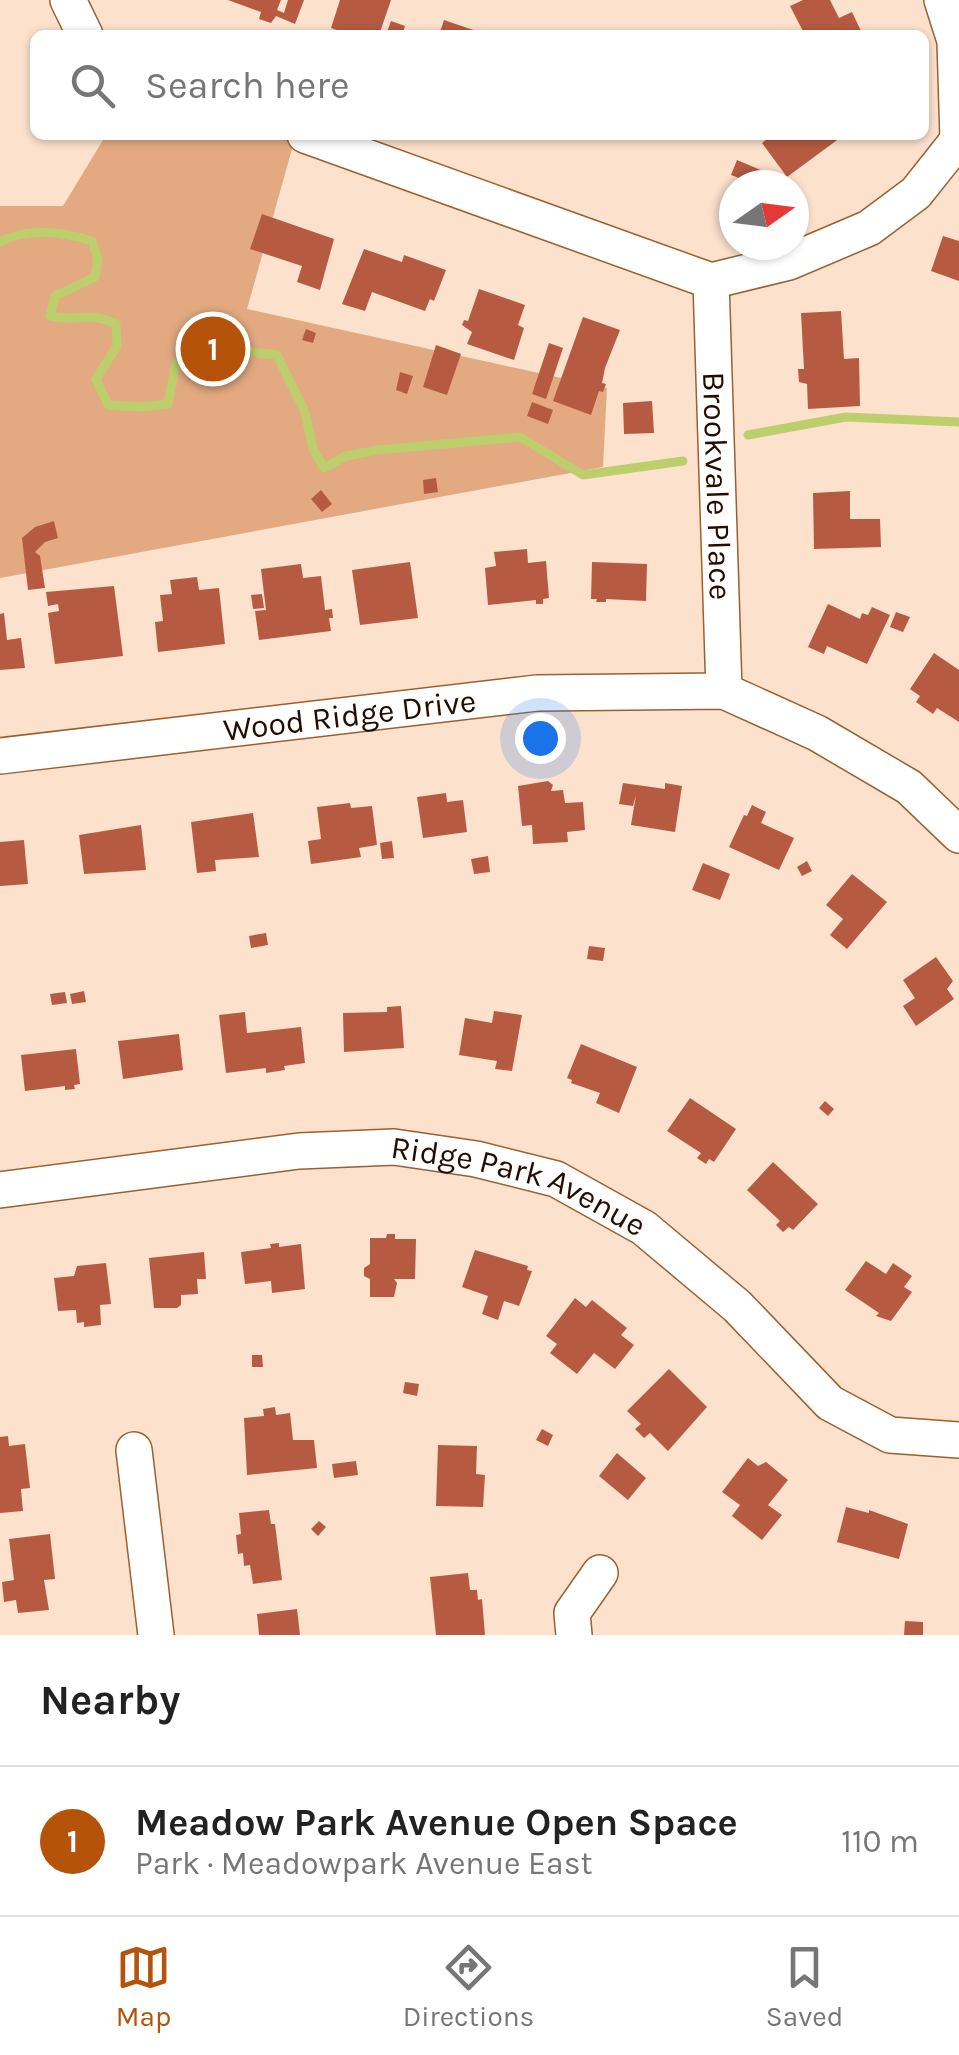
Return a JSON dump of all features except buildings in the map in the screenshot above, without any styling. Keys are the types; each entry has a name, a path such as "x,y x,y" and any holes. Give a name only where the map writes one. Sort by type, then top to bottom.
{"street":[{"path":"68,0 83,30"},
{"path":"319,140 711,282 789,262 868,228 916,193 958,140 954,40 942,0"},
{"name":"Brookvale Place","path":"711,282 724,691"},
{"name":"Wood Ridge Drive","path":"0,756 537,693 724,691 817,734 909,787 959,834"},
{"name":"Ridge Park Avenue","path":"0,1190 299,1151 394,1147 476,1158 556,1179 644,1228 736,1306 830,1404 890,1435 959,1440"},
{"path":"134,1450 156,1635"},
{"path":"574,1635 572,1613 600,1573"}],"shaded area":[{"path":"103,140 295,140 247,309 607,388 603,467 0,578 0,206 63,206"}],"waterway":[{"path":"0,242 22,234 46,232 92,241 98,260 95,277 55,296 50,316 90,317 116,324 117,346 96,379 108,405 168,404 176,363 225,349 277,355 305,412 313,449 324,468 346,456 378,450 520,437 583,475 683,461"},
{"path":"748,435 846,417 959,422"}],"place":[{"name":"Meadow Park Avenue Open Space","path":"213,349"}]}
